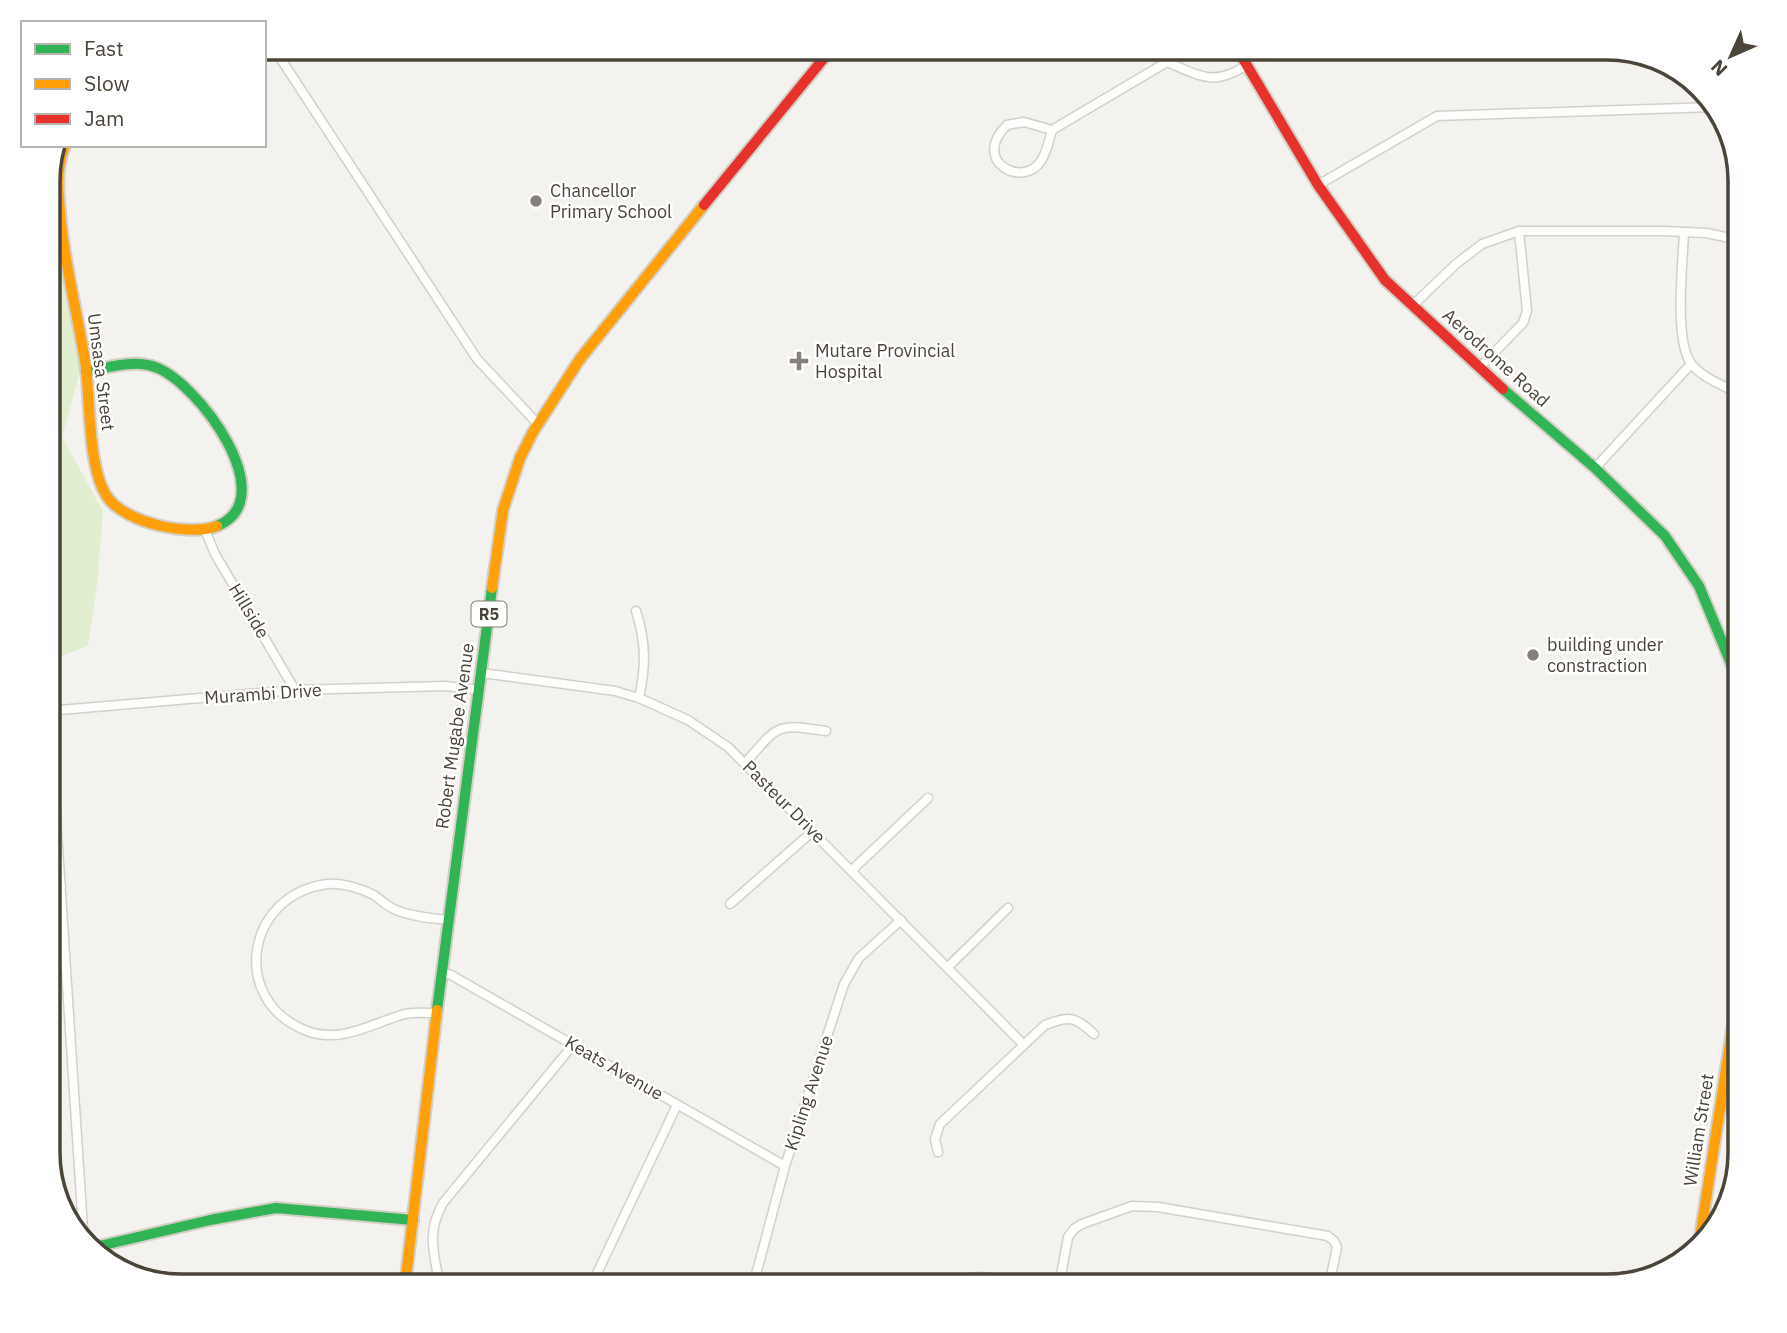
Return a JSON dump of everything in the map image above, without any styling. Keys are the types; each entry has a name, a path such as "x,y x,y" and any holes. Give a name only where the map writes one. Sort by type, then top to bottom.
{"main road":[{"name":"Robert Mugabe Avenue","path":"406,1274 448,920 503,504 518,462 537,423 588,348 822,60"},
{"name":"Aerodrome Road","path":"1244,60 1318,185 1385,280 1479,368 1595,468 1665,536 1699,586 1728,656"},
{"name":"Umsasa Street","path":"60,223 86,371 92,441 100,482 107,498 136,519 164,527 205,530"},
{"path":"86,371 146,364 177,378 202,403 229,448 243,486 242,501 235,518 221,526 205,530"},
{"name":"William Street","path":"1702,1226 1728,1057"},
{"path":"103,1244 276,1208 413,1220"}],"street":[{"path":"282,60 477,359 537,423"},
{"path":"1052,130 1024,122 1007,125 994,142 994,152 999,163 1010,171 1023,173 1035,168 1042,161 1052,130 1167,62 1201,76 1216,78 1230,76 1247,65"},
{"path":"1318,185 1437,116 1702,107"},
{"path":"1412,306 1456,264 1482,244 1519,231 1684,232 1728,238"},
{"path":"1479,368 1522,323 1527,311 1519,231"},
{"path":"1684,232 1681,326 1685,348 1691,364 1704,375 1728,388"},
{"path":"1595,468 1691,364"},
{"name":"Hillside","path":"205,530 215,554 295,690"},
{"path":"636,611 642,631 645,669 639,698"},
{"name":"Pasteur Drive","path":"482,673 615,691 639,698 688,720 728,747 1023,1044"},
{"name":"Murambi Drive","path":"60,710 295,690 446,686 478,690"},
{"path":"745,762 773,733 789,725 826,731"},
{"path":"852,870 929,798"},
{"path":"730,904 813,831"},
{"path":"60,873 83,1222"},
{"path":"437,1013 406,1014 373,1027 337,1036 309,1032 282,1019 262,991 255,958 263,927 279,904 305,888 331,883 373,895 394,909 412,916 448,920"},
{"path":"948,967 1008,908"},
{"name":"Kipling Avenue","path":"756,1274 785,1166 845,984 859,958 901,920"},
{"name":"Keats Avenue","path":"442,972 785,1166"},
{"path":"938,1152 935,1139 940,1124 1045,1025 1062,1018 1077,1019 1094,1034"},
{"path":"438,1274 431,1240 434,1218 443,1203 573,1045"},
{"path":"597,1274 677,1105"},
{"path":"1061,1274 1068,1237 1074,1229 1132,1206 1158,1207 1328,1236 1337,1247 1331,1274"}],"green space":[{"path":"60,251 83,361 62,437 103,511 97,585 88,646 60,656"}],"traffic: fast":[{"path":"86,371 130,364 147,365 173,377 192,394 227,442 238,468 242,492 235,512 217,526"},
{"path":"1503,389 1595,468 1665,536 1699,586 1728,656"},
{"path":"437,1010 492,588"},
{"path":"104,1245 210,1220 276,1208 413,1220"}],"traffic: slow":[{"path":"492,588 503,510 520,458 533,432 580,359 704,205"},
{"path":"60,210 66,261 86,367 93,454 101,486 117,507 143,521 175,529 191,530 217,526"},
{"path":"406,1274 437,1010"},
{"path":"1702,1226 1728,1057"}],"traffic: jam":[{"path":"704,205 822,60"},
{"path":"1244,60 1318,185 1385,280 1503,389"}],"place":[{"name":"Chancellor Primary School","path":"536,201"},
{"name":"Mutare Provincial Hospital","path":"799,361"},
{"name":"building under constraction","path":"1533,655"}]}
